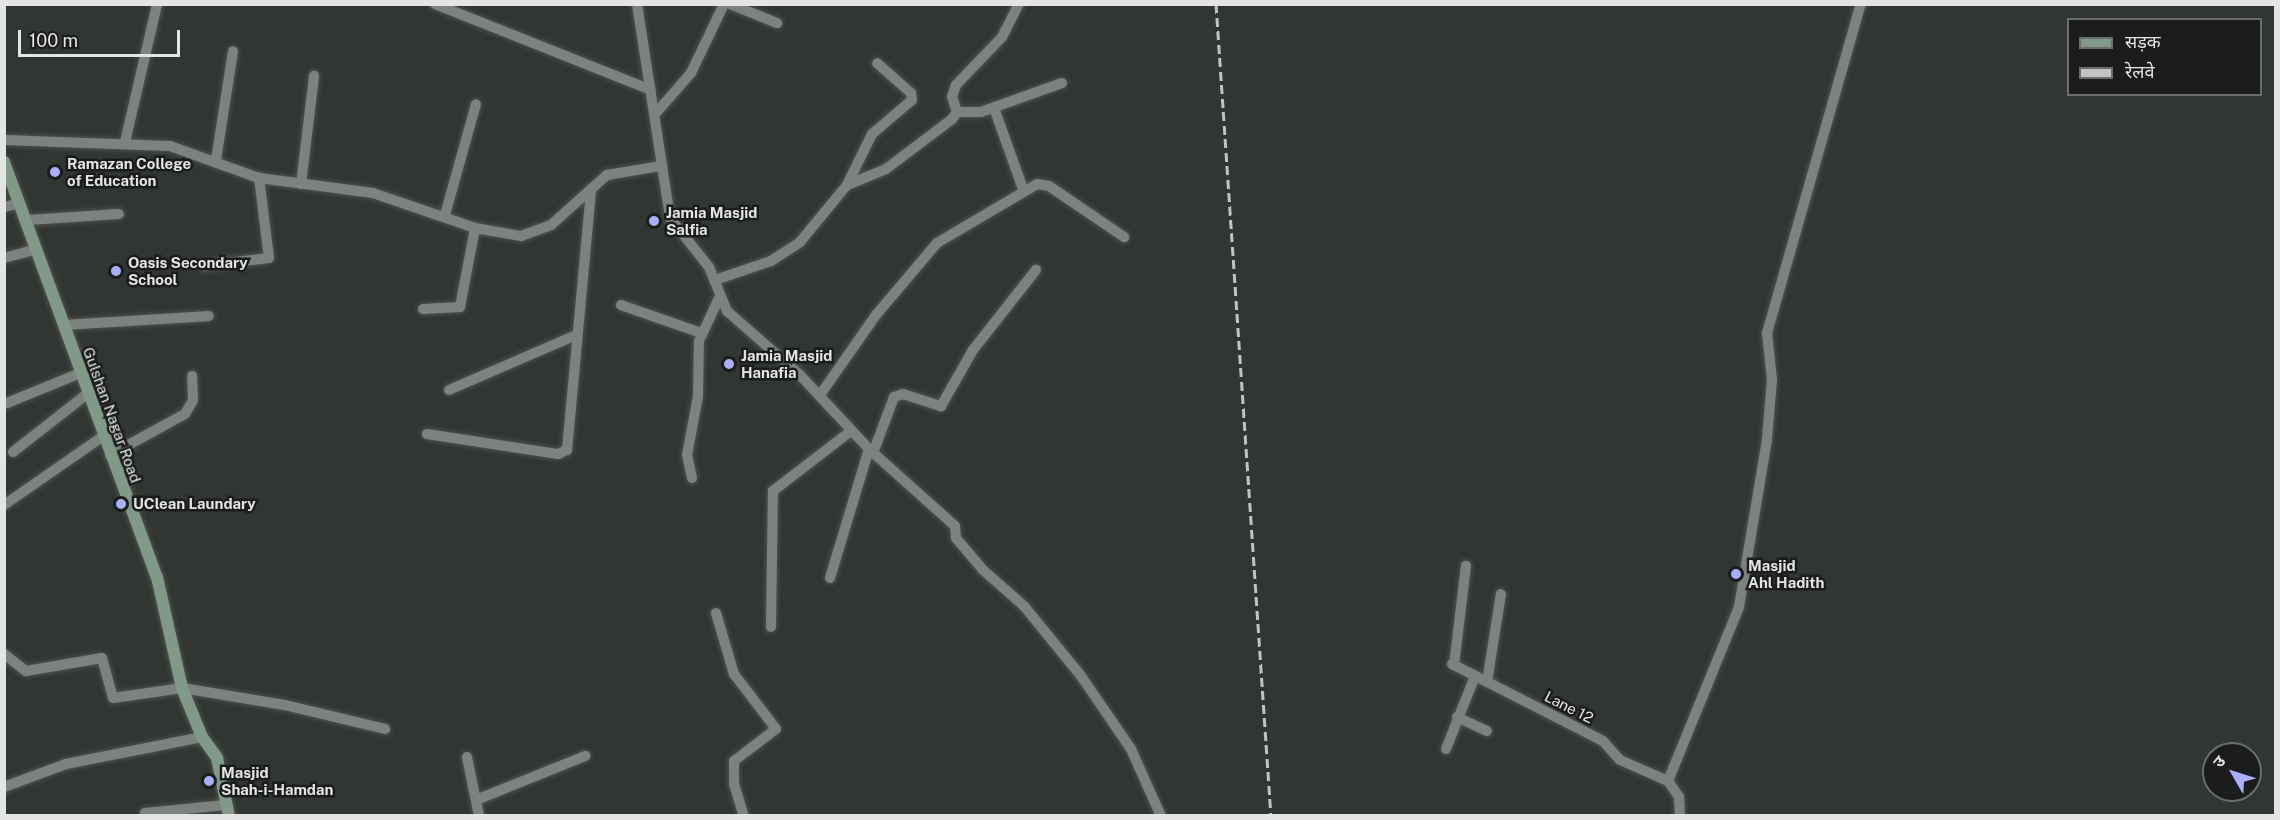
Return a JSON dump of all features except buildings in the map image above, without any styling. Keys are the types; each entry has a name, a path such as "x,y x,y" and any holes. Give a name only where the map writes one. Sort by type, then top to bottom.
{"street":[{"path":"435,4 651,90"},
{"path":"637,4 672,224 715,280 719,298 733,320 820,395 871,451 955,526 956,538 1024,606 1081,676 1131,749 1161,816"},
{"path":"654,114 691,74 724,4"},
{"path":"730,4 777,23"},
{"path":"957,112 952,97 956,85 1002,37 1019,4"},
{"path":"1680,816 1679,797 1668,781 1739,607 1767,439 1772,380 1767,333 1861,4"},
{"path":"125,142 153,6"},
{"path":"216,160 233,51"},
{"path":"715,280 771,261 800,242 847,185 872,134 913,97 877,63"},
{"path":"302,184 314,76"},
{"path":"847,185 886,169 957,112 976,114 1062,83"},
{"path":"445,215 476,104"},
{"path":"994,108 1024,192"},
{"path":"4,140 125,142 176,147 216,160 259,178 373,192 445,215 475,228 505,236 531,235 551,225 615,171 661,166"},
{"name":"Gulshan Nagar Road","path":"4,162 28,220 102,437 166,602 182,688 202,737 217,758 227,810"},
{"path":"204,266 268,258 259,178"},
{"path":"820,395 876,315 937,243 1041,183 1049,186 1124,237"},
{"path":"427,434 558,454 567,450 574,336 591,189"},
{"path":"4,207 20,203"},
{"path":"28,220 120,214"},
{"path":"423,309 460,307 475,228"},
{"path":"4,258 38,249"},
{"path":"830,578 871,451 894,397 903,394 940,406 973,350 1036,270"},
{"path":"692,478 687,455 698,396 701,333 719,298"},
{"path":"621,305 701,333"},
{"path":"65,325 209,316"},
{"path":"449,390 574,336"},
{"path":"7,403 80,373"},
{"path":"110,455 185,414 193,400 192,376"},
{"path":"13,452 87,394"},
{"path":"771,627 773,491 851,431"},
{"path":"4,505 102,437"},
{"name":"Lane 12","path":"1466,566 1453,664 1603,741 1620,760 1668,781"},
{"path":"1487,682 1501,594"},
{"path":"717,614 734,674 776,729 734,761 734,784 744,816"},
{"path":"4,654 26,671 102,657 113,698 182,688 285,705 385,729"},
{"path":"1446,748 1475,676"},
{"path":"1457,717 1487,730"},
{"path":"4,787 66,764 202,737"},
{"path":"476,800 585,756"},
{"path":"467,757 479,816"},
{"path":"145,813 227,810"}],"railway":[{"path":"1216,4 1271,816"}],"place":[{"name":"Ramazan College of Education","path":"55,172"},
{"name":"Jamia Masjid Salfia","path":"654,221"},
{"name":"Oasis Secondary School","path":"116,271"},
{"name":"Jamia Masjid Hanafia","path":"729,364"},
{"name":"UClean Laundary","path":"121,504"},
{"name":"Masjid Ahl Hadith","path":"1736,574"},
{"name":"Masjid Shah-i-Hamdan","path":"209,781"}]}
